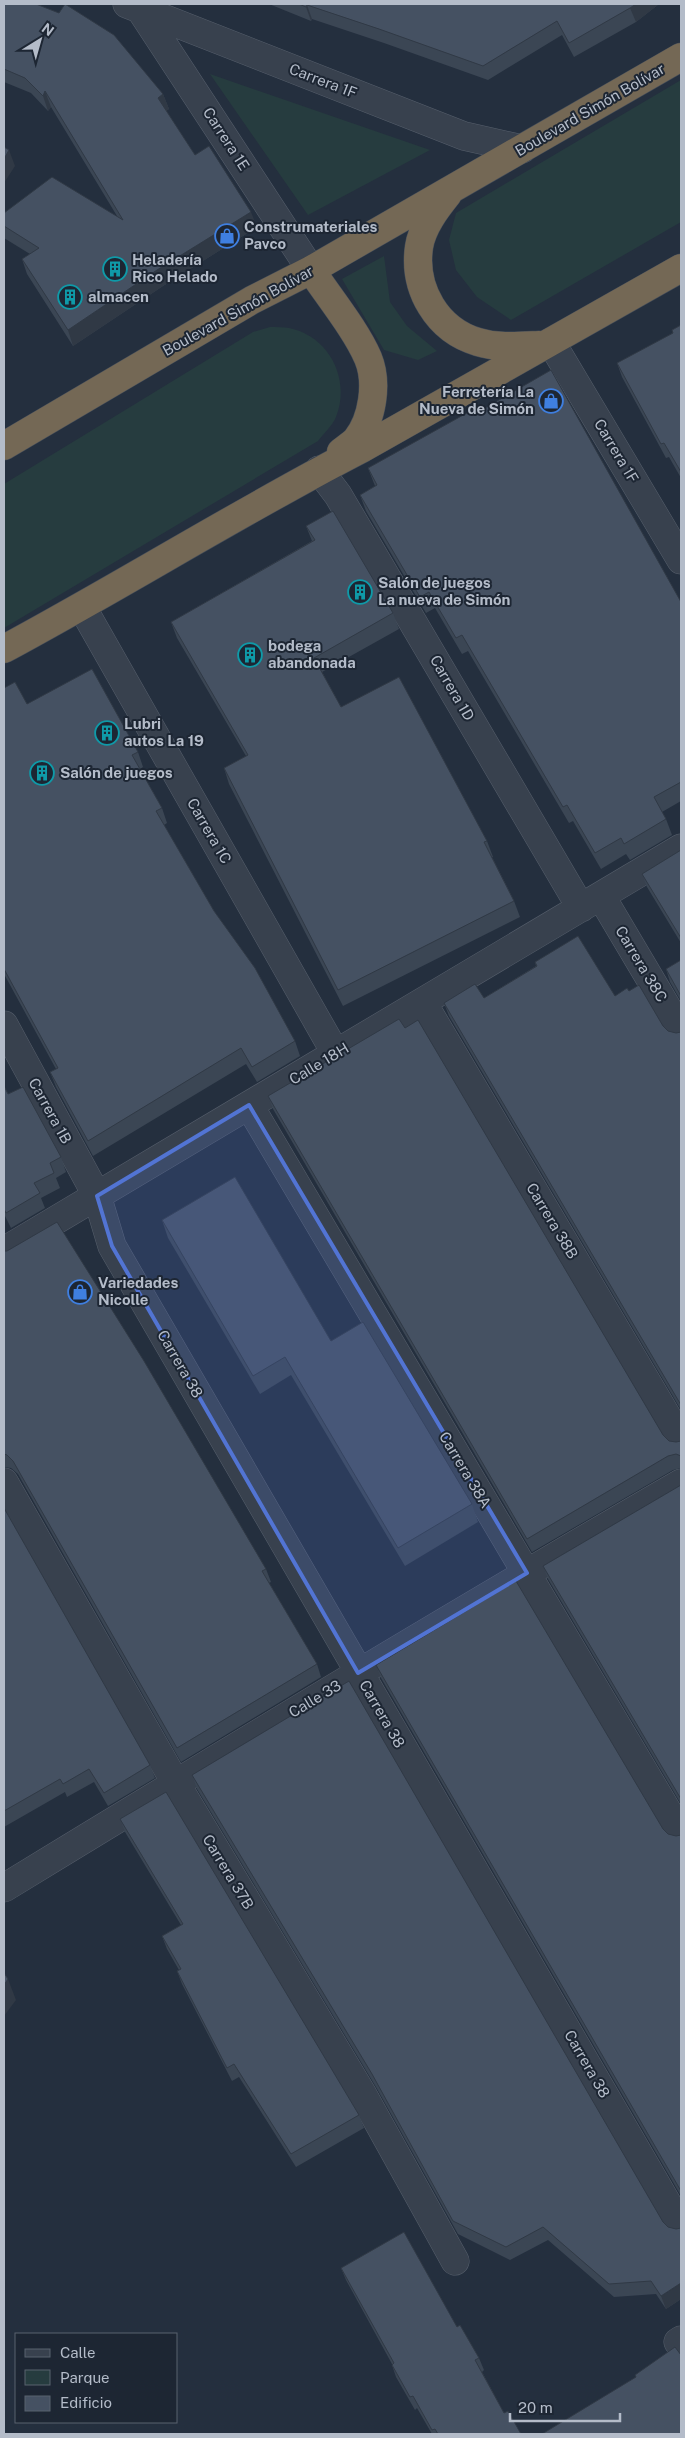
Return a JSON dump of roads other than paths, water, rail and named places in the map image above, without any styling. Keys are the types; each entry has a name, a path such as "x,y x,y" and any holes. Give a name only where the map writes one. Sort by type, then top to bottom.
{"highway":[{"name":"Boulevard Simón Bolívar","path":"4,446 252,300 312,270 681,57"},
{"path":"456,186 437,207 426,226 420,246 418,266 430,306 443,322 460,334 478,342 499,346 547,343"},
{"path":"4,649 82,607 318,470 363,448 681,268"},
{"path":"312,270 368,359 373,383 371,407 356,440 318,470"}],"street":[{"name":"Carrera 1F","path":"133,6 464,136 522,149"},
{"name":"Carrera 1E","path":"133,6 312,270"},
{"name":"Carrera 1F","path":"547,343 681,560"},
{"name":"Carrera 1D","path":"318,470 338,495 591,902"},
{"name":"Carrera 1C","path":"82,607 336,1054"},
{"name":"Calle 18H","path":"4,1251 681,848"},
{"name":"Carrera 38C","path":"591,902 681,1031"},
{"name":"Carrera 38B","path":"423,1003 681,1440"},
{"name":"Carrera 1B","path":"4,1025 97,1196"},
{"name":"Carrera 38A","path":"249,1105 681,1834"},
{"name":"Carrera 38","path":"97,1196 112,1246 358,1673 681,2226"},
{"name":"Carrera 37B","path":"4,1482 175,1782 362,2095 454,2261"},
{"name":"Calle 33","path":"5,1885 526,1573 681,1483"}],"place":[{"name":"Construmateriales Pavco","path":"227,236"},
{"name":"Heladería Rico Helado","path":"115,269"},
{"name":"almacen","path":"70,297"},
{"name":"Ferretería La Nueva de Simón","path":"551,401"},
{"name":"Salón de juegos La nueva de Simón","path":"360,592"},
{"name":"bodega abandonada","path":"250,655"},
{"name":"Lubri autos La 19","path":"107,733"},
{"name":"Salón de juegos","path":"42,773"},
{"name":"Variedades Nicolle","path":"80,1292"}]}
